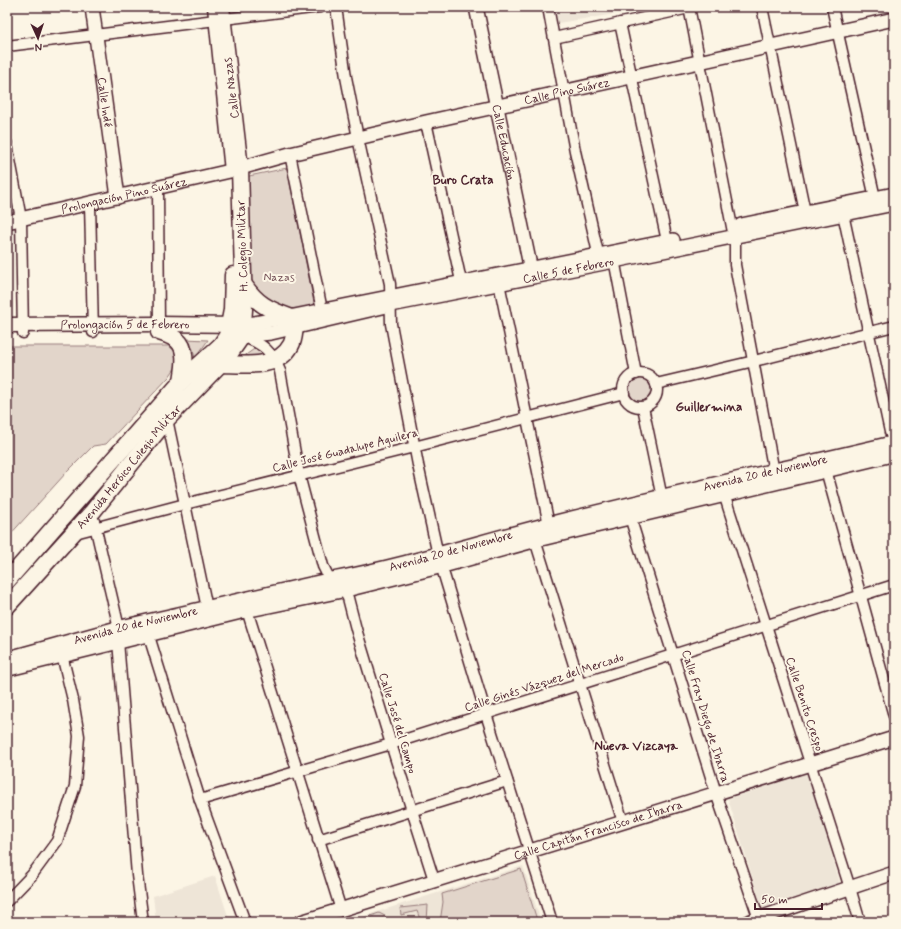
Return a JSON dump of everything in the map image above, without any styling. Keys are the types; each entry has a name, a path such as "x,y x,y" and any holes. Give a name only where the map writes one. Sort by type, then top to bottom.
{"main road":[{"name":"Calle Nazas","path":"220,16 235,170"},
{"name":"H. Colegio Militar","path":"235,170 244,285 236,331"},
{"name":"H. Colegio Militar","path":"235,170 233,280 236,331"},
{"path":"219,364 256,364 276,360 288,350 292,344 292,322 259,304 244,285"},
{"name":"Prolongación 5 de Febrero","path":"7,325 22,329 159,328 236,331"},
{"path":"159,328 181,344 184,351 185,360 182,380"},
{"name":"Prolongación 5 de Febrero","path":"7,334 22,329"},
{"name":"Avenida Heróico Colegio Militar","path":"7,606 92,511 167,419 219,364 236,331"},
{"name":"Avenida Heróico Colegio Militar","path":"7,580 182,380 236,331"},
{"name":"Avenida 20 de Noviembre","path":"7,659 119,634 148,633 247,610 344,590 439,561 548,525 894,443"},
{"name":"Avenida 20 de Noviembre","path":"7,669 62,655 119,634 207,608 354,575 439,561 535,540 894,454"}],"street":[{"name":"Calle Indé","path":"92,7 118,196"},
{"path":"213,7 220,16"},
{"path":"7,46 96,35 220,16 320,7"},
{"path":"336,7 346,77 390,284 391,324 414,447 439,561 552,922"},
{"name":"Calle Educación","path":"476,7 532,272"},
{"path":"548,7 575,151 599,260"},
{"path":"762,7 805,212"},
{"path":"832,7 874,198"},
{"path":"554,38 689,8 733,232 735,265 774,472"},
{"name":"Calle Pino Suárez","path":"235,170 290,154 426,122 894,18"},
{"path":"620,24 667,241"},
{"path":"426,122 461,282"},
{"path":"7,144 20,219 22,329"},
{"path":"290,154 322,310"},
{"name":"Prolongación Pino Suárez","path":"7,222 235,170"},
{"path":"158,188 159,328"},
{"name":"Calle 5 de Febrero","path":"292,322 390,301 461,282 532,272 599,260 842,209 874,198 894,194"},
{"path":"90,203 93,328"},
{"name":"Calle 5 de Febrero","path":"613,257 667,241 733,232 805,212 894,204"},
{"path":"842,209 890,432 894,443"},
{"path":"613,257 636,374"},
{"name":"Calle 5 de Febrero","path":"236,331 271,333 292,322 322,310 390,301 499,283 532,272"},
{"path":"499,283 548,525"},
{"path":"656,384 894,326"},
{"path":"236,331 258,342 266,348 276,360 282,382 299,475 324,566 330,580 344,590"},
{"path":"636,374 648,375 656,384 657,394 648,405 643,407 633,405 628,402 624,393 625,383 631,376 636,374"},
{"name":"Calle José Guadalupe Aguilera","path":"72,534 624,393"},
{"path":"643,407 662,498"},
{"path":"167,419 207,608"},
{"path":"826,470 894,716"},
{"name":"Calle Benito Crespo","path":"724,494 860,922"},
{"path":"92,511 119,634 137,875 143,922"},
{"name":"Calle Fray Diego de Ibarra","path":"630,517 756,921"},
{"path":"535,540 624,822"},
{"name":"Calle Ginés Vázquez del Mercado","path":"200,800 391,744 894,585"},
{"name":"Calle José del Campo","path":"344,590 348,598 391,744 434,880"},
{"path":"247,610 341,910"},
{"path":"148,633 200,800 245,922"},
{"path":"7,901 32,875 57,841 74,786 79,736 73,700 62,655"},
{"name":"Calle Capitán Francisco de Ibarra","path":"301,922 894,738"},
{"path":"318,840 507,781"},
{"path":"756,921 894,873"}],"shaded area":[{"path":"555,7 659,7 558,23"},
{"path":"808,773 840,883 762,908 728,799"},
{"path":"523,866 541,922 345,922"},
{"path":"215,876 230,922 156,922 153,896"}],"green space":[{"name":"Nazas","path":"287,168 315,308 290,311 251,289 246,188 249,176"},
{"path":"185,339 208,340 195,359 193,349"},
{"path":"7,346 169,346 177,353 179,362 169,377 106,444 93,446 66,473 7,538"},
{"path":"257,347 266,356 243,357"},
{"path":"641,378 646,379 652,385 652,395 646,401 641,402 636,401 630,395 629,390 630,385 636,379"},
{"path":"521,869 537,920 530,922 440,922 443,902 442,894"},
{"path":"428,905 427,922 421,922 417,911 401,915 400,908"},
{"path":"379,913 385,916 387,922 352,922"}],"district":[{"name":"Buro Crata","path":"463,179"},
{"name":"Guillermina","path":"709,406"},
{"name":"Nueva Vizcaya","path":"636,745"}]}
